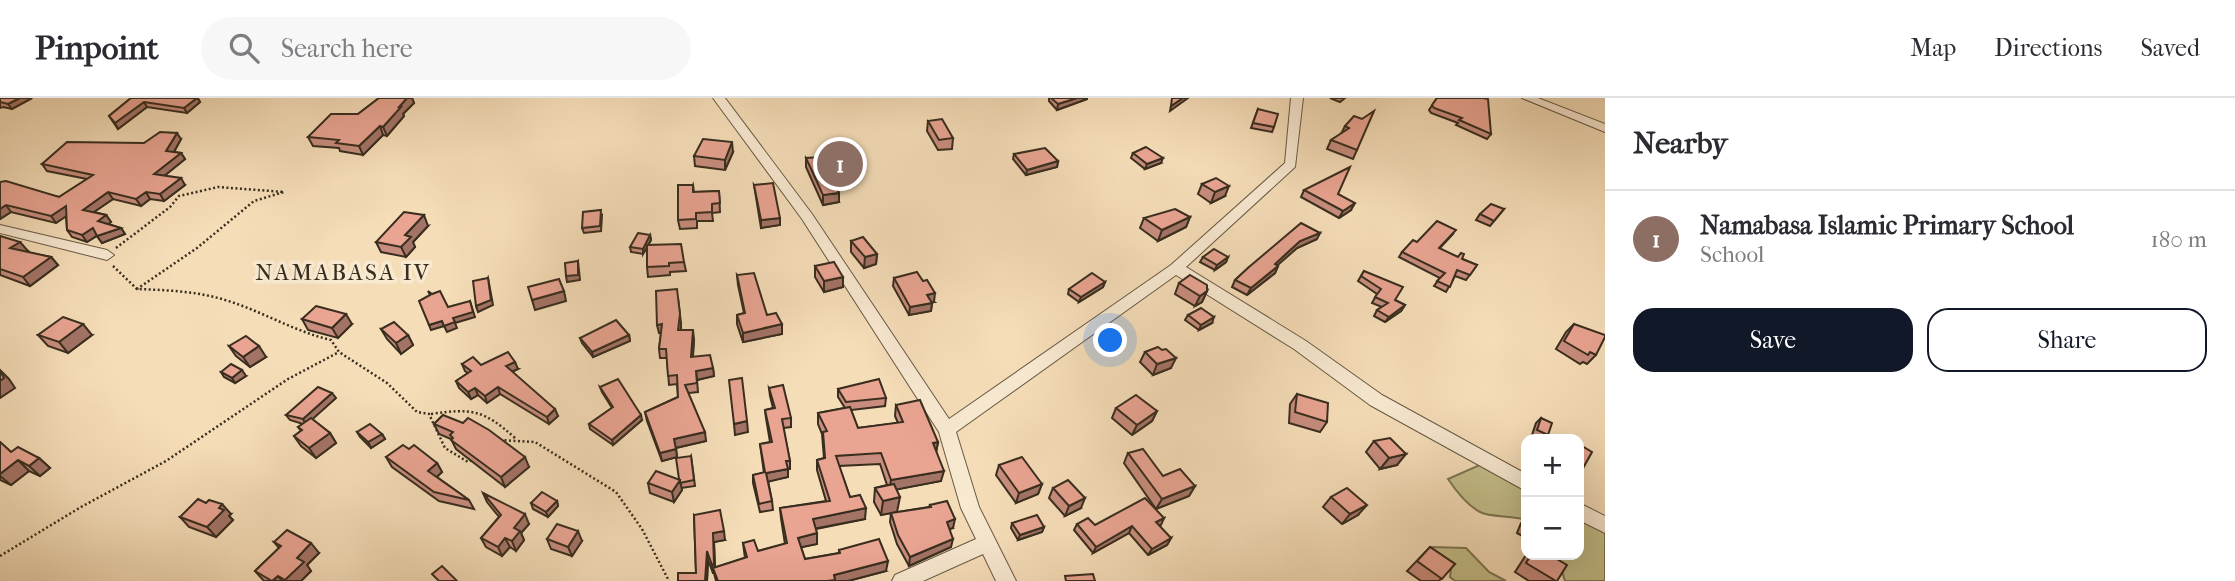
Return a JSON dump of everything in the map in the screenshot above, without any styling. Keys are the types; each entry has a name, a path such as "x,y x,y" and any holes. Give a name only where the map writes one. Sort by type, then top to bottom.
{"street":[{"path":"719,98 807,217 947,430 970,508 1006,581"},
{"path":"947,430 1175,268 1291,164 1297,98"},
{"path":"1528,98 1605,128"},
{"path":"0,229 107,255"},
{"path":"1175,268 1300,345 1376,400 1521,480"},
{"path":"1584,514 1605,525"},
{"path":"902,581 988,543"}],"path":[{"path":"137,289 188,254 254,201 285,192 218,187 179,196 170,207 107,255 116,269 137,289 170,290 219,298 306,334 331,340 339,352 387,383 417,412 429,414 469,408 492,418 515,438"},
{"path":"0,556 166,461 288,379 339,352"},
{"path":"429,414 445,448 468,462 475,459"},
{"path":"491,446 499,440 515,438 547,446 578,471 610,486 639,523 669,581"}],"shaded area":[{"path":"1491,460 1521,478 1521,519 1480,512 1462,497 1448,479"},
{"path":"1584,514 1605,525 1605,581 1565,581 1559,560 1584,560"},
{"path":"1431,547 1466,548 1489,572 1506,581 1455,581 1450,577 1451,569"}],"building":[{"path":"0,98 20,98 8,104 0,102"},
{"path":"131,98 197,98 184,108 144,102 115,123 109,116"},
{"path":"379,98 407,98 383,127 380,126 359,146 336,143 339,140 308,137 331,114 358,114"},
{"path":"1051,98 1077,98 1058,104"},
{"path":"1172,98 1183,98 1171,106"},
{"path":"1437,98 1488,99 1491,134 1459,120 1462,118 1434,108 1432,105"},
{"path":"1258,109 1278,114 1274,127 1253,123"},
{"path":"1374,111 1357,150 1331,140 1349,128 1345,126 1354,116 1362,119"},
{"path":"942,119 953,138 939,140 928,121"},
{"path":"160,132 177,133 166,151 181,153 154,174 181,178 160,194 146,192 136,199 108,192 83,210 106,215 98,221 121,228 97,236 93,228 82,235 67,230 66,206 51,216 6,205 0,209 0,182 6,181 59,197 93,175 42,164 67,142 144,143"},
{"path":"703,139 732,142 725,160 694,156"},
{"path":"1146,147 1163,158 1147,164 1133,153"},
{"path":"1045,148 1058,161 1027,170 1014,154"},
{"path":"823,157 839,193 823,195 806,158"},
{"path":"1350,167 1338,194 1355,203 1343,211 1304,190"},
{"path":"1216,178 1229,186 1215,192 1202,184"},
{"path":"773,183 780,218 761,220 754,185"},
{"path":"678,185 693,185 693,192 719,191 720,203 712,204 712,212 696,213 696,219 678,220"},
{"path":"1491,204 1504,209 1494,221 1480,214"},
{"path":"1175,209 1190,217 1162,230 1144,218"},
{"path":"601,210 600,226 582,228 583,212"},
{"path":"404,212 424,215 405,235 411,237 401,247 376,242"},
{"path":"1437,221 1456,230 1439,248 1458,257 1461,253 1464,254 1462,259 1477,265 1470,275 1457,270 1450,287 1437,281 1445,273 1402,252 1413,240 1417,242"},
{"path":"1301,223 1320,233 1300,241 1275,264 1278,266 1251,288 1235,280 1249,267"},
{"path":"638,233 650,235 643,249 630,247"},
{"path":"0,236 20,242 10,248 51,257 23,277 0,269"},
{"path":"863,237 877,254 865,257 851,241"},
{"path":"681,244 684,262 647,267 647,245"},
{"path":"1214,249 1228,257 1217,265 1203,257"},
{"path":"578,261 578,275 566,276 565,263"},
{"path":"834,262 843,277 824,281 815,266"},
{"path":"1364,271 1403,287 1395,300 1405,305 1389,317 1377,310 1388,303 1375,297 1381,289 1361,276"},
{"path":"917,272 923,281 927,280 935,293 927,295 932,303 910,307 894,278"},
{"path":"754,273 767,315 776,313 782,324 743,333 737,315 745,313 737,275"},
{"path":"1092,273 1105,282 1081,297 1069,289"},
{"path":"1190,275 1207,285 1207,291 1200,296 1179,283"},
{"path":"488,278 491,300 476,306 473,281"},
{"path":"559,279 564,291 532,300 528,287"},
{"path":"677,289 680,314 678,330 693,330 691,357 710,355 713,368 696,371 697,383 685,385 705,432 674,439 676,449 660,453 645,412 678,397 677,375 668,376 666,349 659,349 662,324 657,325 656,291"},
{"path":"428,291 432,294 440,291 448,307 470,301 473,312 453,318 455,322 444,326 442,321 429,325 419,301 430,295"},
{"path":"316,306 346,314 332,328 302,319"},
{"path":"1201,308 1214,317 1201,325 1188,315"},
{"path":"63,317 83,324 59,342 38,335"},
{"path":"616,320 629,335 592,352 580,338"},
{"path":"394,322 408,335 396,343 381,329"},
{"path":"1574,324 1605,335 1596,355 1590,352 1588,355 1564,341"},
{"path":"246,336 259,346 243,357 229,346"},
{"path":"1158,347 1166,349 1176,358 1157,364 1145,352"},
{"path":"508,352 515,362 506,366 555,409 547,417 498,387 485,396 475,388 468,392 456,381 471,371 462,364 473,357 481,365"},
{"path":"231,364 242,370 232,378 221,372"},
{"path":"742,378 747,421 734,424 729,380"},
{"path":"618,379 641,415 612,440 589,424 613,407 600,387"},
{"path":"879,379 886,398 846,402 838,389"},
{"path":"783,385 791,418 782,419 790,461 786,461 788,469 766,473 772,501 759,504 753,475 765,472 760,444 772,442 765,410 775,408 769,388"},
{"path":"318,387 332,393 303,419 286,415"},
{"path":"1297,394 1328,403 1327,422 1295,412"},
{"path":"1136,395 1157,411 1137,425 1116,408"},
{"path":"920,400 938,442 933,443 944,471 891,480 881,453 836,456 850,497 860,495 866,508 813,519 817,533 798,538 805,559 840,553 839,550 879,539 888,561 834,575 835,580 827,581 718,581 713,568 747,557 743,543 754,540 758,551 787,543 780,508 830,501 817,460 825,458 823,432 827,431 818,413 850,407 858,428 903,422 896,405"},
{"path":"443,415 463,423 468,418 525,457 501,477 451,440 453,438 450,435 453,432 434,424"},
{"path":"311,418 330,433 309,448 294,436 302,430 298,427"},
{"path":"1541,418 1552,423 1548,434 1537,430"},
{"path":"370,424 382,434 368,442 357,432"},
{"path":"1390,438 1406,454 1389,458 1374,441"},
{"path":"0,442 11,452 18,447 39,458 29,466 18,460 0,474"},
{"path":"403,445 409,449 414,445 437,463 428,471 469,500 434,492 386,457"},
{"path":"1584,447 1592,452 1584,466"},
{"path":"1143,449 1163,476 1180,469 1195,486 1162,499 1128,453"},
{"path":"691,456 694,480 680,483 676,458"},
{"path":"1022,457 1042,484 1019,493 999,465"},
{"path":"656,471 680,480 672,492 648,483"},
{"path":"1068,480 1085,498 1069,506 1053,488"},
{"path":"894,484 900,497 883,501 875,488"},
{"path":"1347,488 1367,505 1350,514 1331,497"},
{"path":"542,492 557,501 546,512 531,503"},
{"path":"483,493 525,514 514,528 520,531 512,541 505,538 498,547 481,538 501,515"},
{"path":"1145,498 1164,518 1156,522 1171,538 1152,549 1132,526 1096,547 1077,524 1088,518 1095,525"},
{"path":"198,499 206,503 209,500 222,504 219,508 224,510 207,527 180,517"},
{"path":"947,501 955,519 947,522 953,539 910,557 898,535 891,513 931,507 930,505"},
{"path":"720,510 724,531 713,533 714,564 712,565 707,551 705,581 678,581 678,573 696,573 694,515"},
{"path":"1037,515 1044,527 1020,535 1012,523"},
{"path":"557,524 578,531 568,547 547,539"},
{"path":"287,530 311,543 297,558 304,562 285,580 278,576 272,581 255,571 281,546 274,542"},
{"path":"1430,547 1455,564 1442,579 1417,561"},
{"path":"1528,560 1558,560 1567,565 1556,581 1526,563"},
{"path":"442,566 457,581 439,581 432,574"},
{"path":"1093,574 1095,581 1066,581 1065,576"}],"place":[{"name":"Namabasa Islamic Primary School","path":"840,164"}],"district":[{"name":"NAMABASA IV","path":"343,272"}]}
